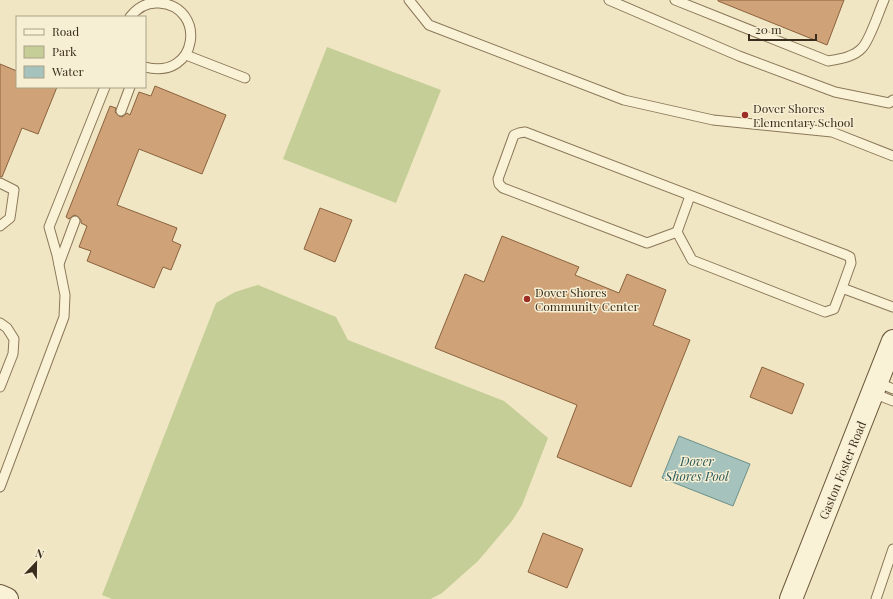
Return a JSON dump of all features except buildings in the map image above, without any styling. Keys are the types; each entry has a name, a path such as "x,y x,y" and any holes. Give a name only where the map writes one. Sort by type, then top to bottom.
{"street":[{"name":"Gaston Foster Road","path":"791,599 881,388 893,341"},
{"path":"0,596 7,599"}],"lane":[{"path":"409,0 429,25 624,100 713,120 832,132 893,156"},
{"path":"608,0 739,56 835,92 889,103 893,100"},
{"path":"675,0 828,61 848,57 862,48 872,30 884,0"},
{"path":"131,16 144,5 154,2 165,3 174,7 183,14 188,22 191,32 190,44 186,55 177,63 167,68 155,70 146,67"},
{"path":"186,55 245,78"},
{"path":"0,487 64,317 65,295 50,227 105,88"},
{"path":"121,111 130,88"},
{"path":"677,232 647,243 503,188 499,184 498,179 514,136 525,132 850,257 851,263 834,309 825,312 692,260 677,232 690,196"},
{"path":"0,182 14,190 10,218 0,226"},
{"path":"59,264 75,221"},
{"path":"842,288 893,307"},
{"path":"0,323 7,328 14,339 13,354 0,387"},
{"path":"881,388 893,401"},
{"path":"876,599 893,549"}],"green space":[{"path":"327,47 441,90 396,203 283,159"},
{"path":"258,285 336,317 348,340 504,401 548,438 522,505 512,521 478,561 442,593 431,599 112,599 102,595 216,303 235,292"}],"water":[{"name":"Dover Shores Pool","path":"679,436 750,464 733,506 662,478"}],"place":[{"name":"Dover Shores Elementary School","path":"745,115"},
{"name":"Dover Shores Community Center","path":"527,299"}]}
